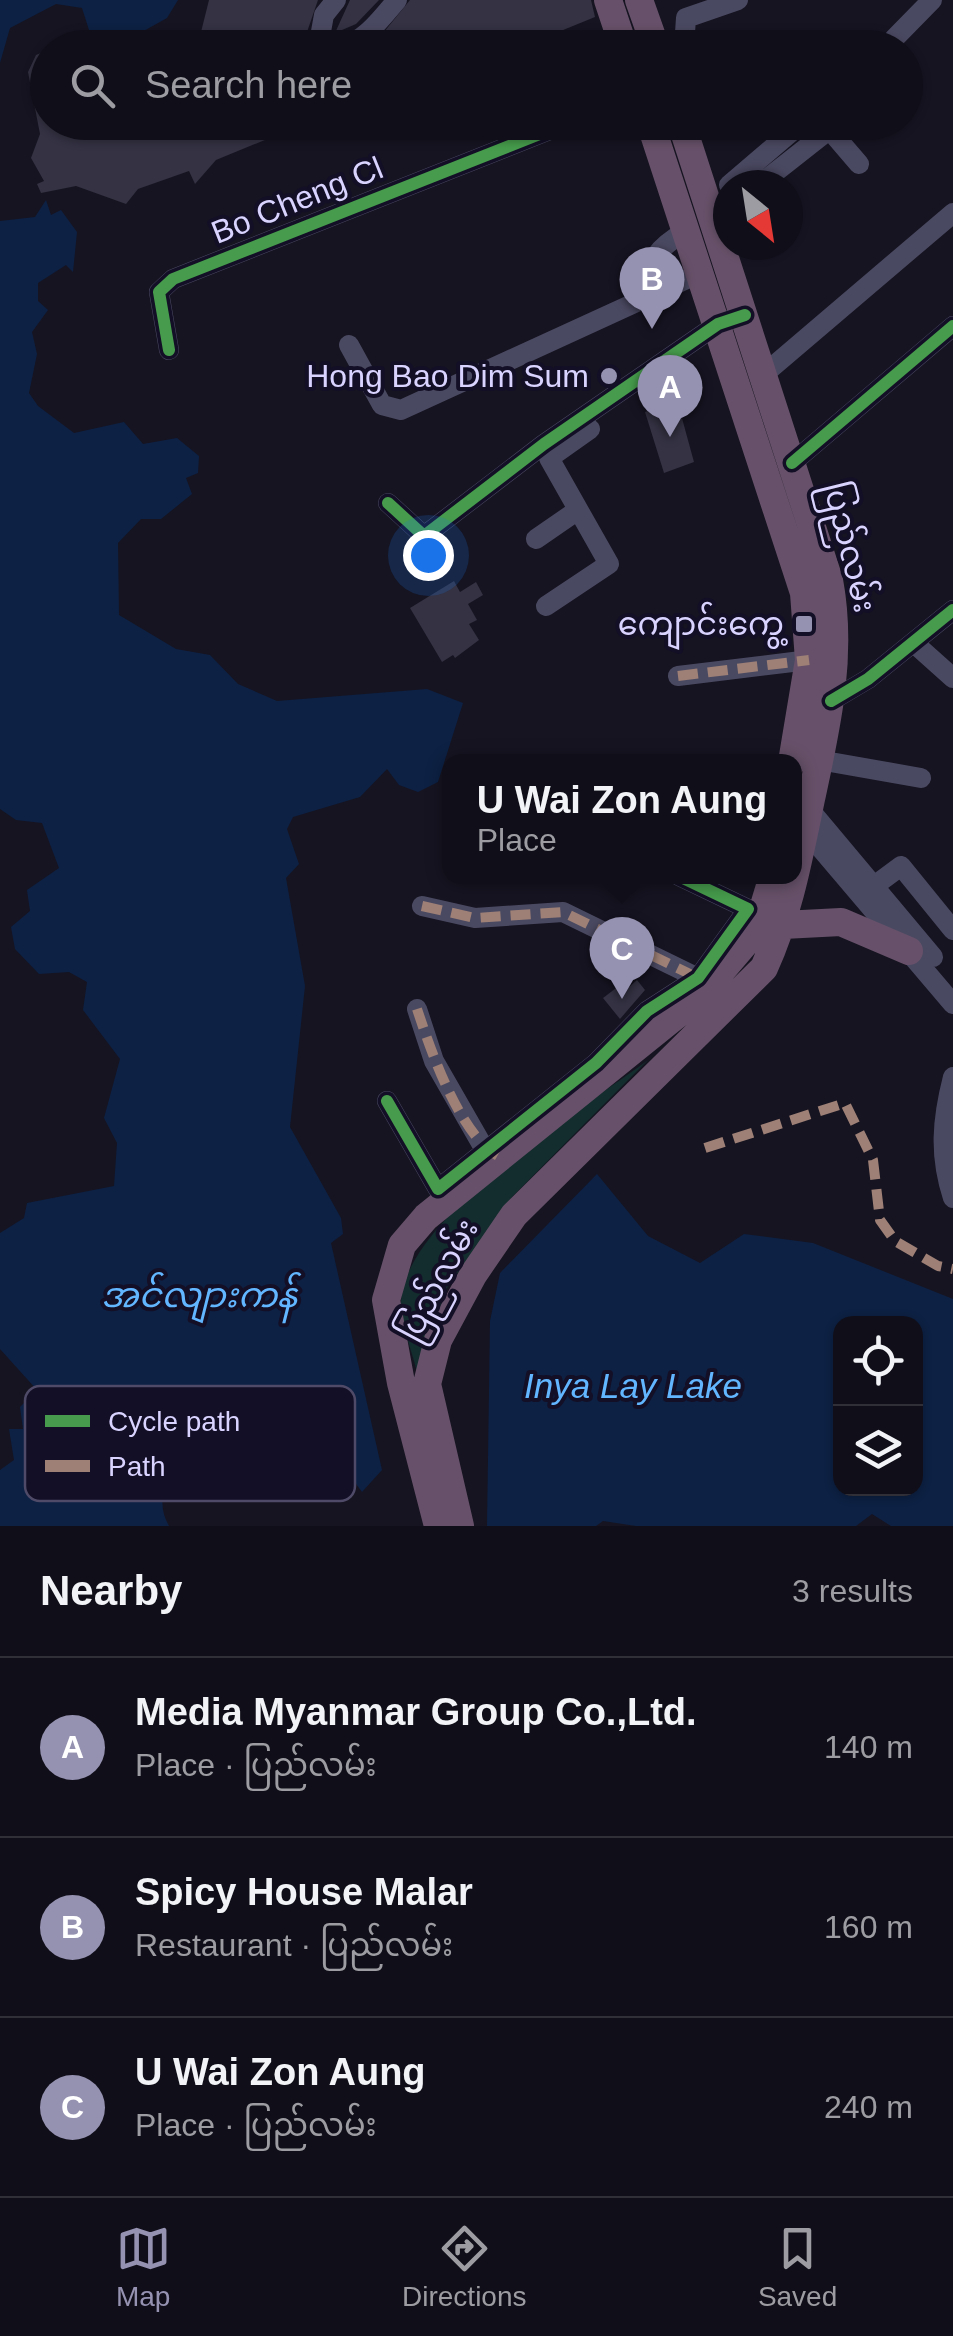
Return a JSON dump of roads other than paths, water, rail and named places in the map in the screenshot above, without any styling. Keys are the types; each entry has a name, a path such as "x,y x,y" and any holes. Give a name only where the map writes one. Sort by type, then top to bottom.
{"highway":[{"path":"608,0 618,30"},
{"path":"640,0 650,30"},
{"name":"ပြည်လမ်း","path":"663,140 710,207 700,273 763,375 829,580 836,619 831,701 806,761"},
{"name":"ပြည်လမ်း","path":"687,140 710,207 728,324 804,593 809,660 803,823"},
{"name":"ပြည်လမ်း","path":"438,1526 401,1383 386,1300 402,1245 493,1154 700,996 756,929 770,884"},
{"name":"ပြည်လမ်း","path":"460,1526 427,1384 438,1340 473,1275 514,1215 764,968 783,924 791,884"},
{"path":"783,924 842,922 909,950"}],"street":[{"path":"321,30 324,15 336,0"},
{"path":"371,30 397,0"},
{"path":"685,30 686,18 738,0"},
{"path":"903,30 932,0"},
{"name":"Bo Cheng Cl","path":"169,350 159,292 173,279 524,140"},
{"path":"654,292 649,266 658,252 783,140"},
{"path":"777,170 812,140"},
{"path":"841,140 859,164"},
{"path":"763,375 953,213"},
{"path":"348,346 382,404 401,410 700,273"},
{"path":"388,503 424,536 544,444 728,324"},
{"path":"546,606 609,564 549,458 728,324"},
{"path":"792,463 953,326"},
{"path":"536,539 578,510"},
{"path":"831,701 914,644 953,610"},
{"path":"914,644 953,678"},
{"path":"678,676 809,660"},
{"path":"806,761 922,778"},
{"path":"803,823 874,886 953,982"},
{"path":"803,823 953,1004"},
{"path":"874,886 901,866 953,930"},
{"path":"387,1101 438,1188 493,1154 596,1063 647,1011 698,978 748,909 696,884"},
{"path":"422,906 475,918 563,912 698,978"},
{"path":"417,1009 434,1061 493,1154"},
{"path":"953,1077 943,1119 942,1165 953,1198"}],"water":[{"path":"0,0 178,0 167,18 146,30 89,30 82,8 56,4 10,28 0,63"},
{"name":"အင်လျားကန်","path":"46,200 51,215 61,210 77,232 73,272 66,265 38,283 38,301 48,310 32,332 37,354 29,393 38,406 74,433 124,422 143,444 177,438 199,456 198,473 186,478 192,494 161,519 141,519 118,543 119,615 176,649 210,655 238,684 277,701 427,689 463,703 447,754 442,754 438,782 418,792 399,785 387,769 360,797 293,817 287,829 299,864 286,878 305,986 290,1127 341,1218 343,1234 331,1243 382,1470 362,1492 355,1482 355,1386 33,1386 0,1349 0,1233 24,1218 27,1203 114,1186 117,1143 104,1118 120,1059 83,1010 87,982 69,972 39,974 15,949 11,927 30,911 27,890 59,868 42,823 16,820 0,809 0,221 35,217"},
{"name":"Inya Lay Lake","path":"597,1174 648,1236 700,1263 744,1234 813,1243 953,1299 953,1526 891,1526 872,1514 856,1526 636,1526 603,1521 596,1526 487,1526 490,1321 500,1273"},
{"name":"အင်လျားကန်","path":"25,1402 25,1501 162,1501 169,1526 0,1526 0,1470 14,1460 9,1429 23,1429 20,1407"}],"place":[{"name":"Spicy House Malar","path":"652,329"},
{"name":"Hong Bao Dim Sum","path":"609,376"},
{"name":"Media Myanmar Group Co.,Ltd.","path":"670,437"},
{"name":"ကျောင်းကွေ့","path":"804,624"},
{"name":"U Wai Zon Aung","path":"622,999"}]}
